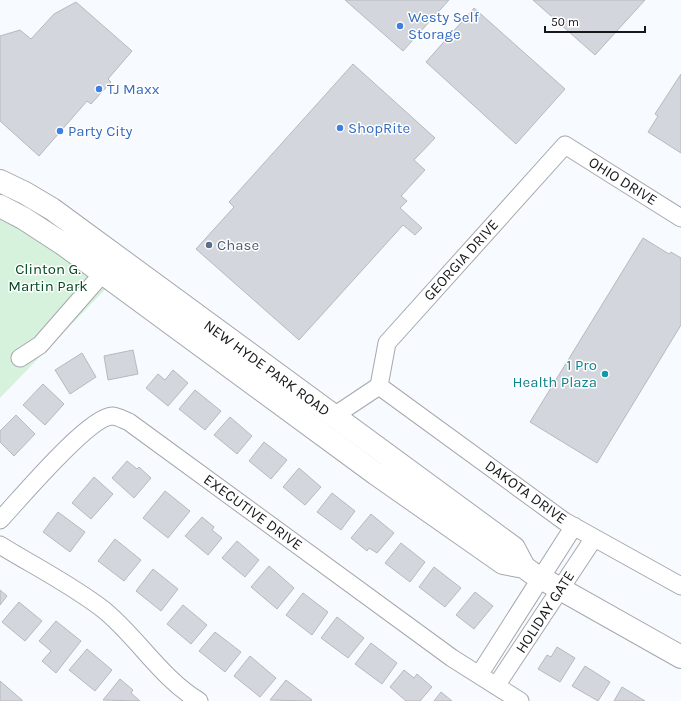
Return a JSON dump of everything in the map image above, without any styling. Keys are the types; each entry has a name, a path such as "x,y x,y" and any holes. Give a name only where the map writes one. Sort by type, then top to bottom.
{"main road":[{"name":"NEW HYDE PARK ROAD","path":"0,181 25,193 52,209 514,548 541,578"},
{"name":"NEW HYDE PARK ROAD","path":"0,206 29,221 103,273 376,474 503,563 541,578 681,657"}],"street":[{"name":"OHIO DRIVE","path":"565,145 681,218"},
{"name":"GEORGIA DRIVE","path":"379,386 387,343 565,145"},
{"path":"20,358 40,345 103,273"},
{"path":"334,416 379,386"},
{"name":"DAKOTA DRIVE","path":"379,386 574,526 681,586"},
{"name":"EXECUTIVE DRIVE","path":"0,520 59,456 100,419 113,416 129,422 452,658 520,701"},
{"name":"HOLIDAY GATE","path":"479,675 574,526"},
{"name":"HOLIDAY GATE","path":"496,686 541,578 594,538"},
{"path":"0,545 104,610 165,674 199,701"}],"green space":[{"name":"Clinton G. Martin Park","path":"0,192 35,211 122,272 0,398"}],"building":[{"name":"Westy Self Storage","path":"345,0 449,0 403,51"},
{"path":"533,0 645,0 595,55"},
{"path":"76,2 132,51 108,79 111,82 91,104 87,101 39,156 0,121 0,36 20,30 31,39 54,14"},
{"path":"474,8 565,89 516,144 426,62"},
{"path":"353,64 435,138 414,160 425,170 401,196 407,201 400,208 422,228 415,235 403,225 299,340 196,249 234,207 229,202"},
{"path":"681,74 681,153 648,132 658,116 655,114"},
{"name":"1 Pro Health Plaza","path":"643,238 669,254 671,252 681,258 681,325 597,463 530,422"},
{"path":"133,350 138,374 108,380 104,356"},
{"path":"82,353 96,377 70,394 55,370"},
{"path":"173,370 188,383 168,406 146,388 158,374 165,380"},
{"path":"43,384 64,404 45,425 23,405"},
{"path":"195,390 221,411 205,430 179,409"},
{"path":"16,415 35,434 14,456 0,442 0,431"},
{"path":"230,417 252,436 237,454 214,435"},
{"path":"264,442 287,460 271,479 249,461"},
{"path":"127,461 137,469 139,467 151,478 134,498 112,478"},
{"path":"299,468 321,487 305,505 283,487"},
{"path":"94,477 113,494 91,519 72,503"},
{"path":"165,491 190,511 168,538 143,518"},
{"path":"332,493 355,511 341,530 317,512"},
{"path":"58,512 85,532 70,552 43,532"},
{"path":"371,514 394,533 377,553 369,548 367,551 351,538"},
{"path":"202,517 214,527 212,530 222,538 208,555 185,536"},
{"path":"115,539 141,560 124,581 98,561"},
{"path":"237,541 259,560 245,577 222,558"},
{"path":"401,543 425,562 410,582 385,563"},
{"path":"269,566 294,588 277,609 251,587"},
{"path":"434,567 461,588 445,607 419,587"},
{"path":"153,569 178,589 161,611 136,591"},
{"path":"0,590 7,596 0,605"},
{"path":"475,592 493,606 474,629 456,615"},
{"path":"303,593 328,612 312,635 286,615"},
{"path":"19,602 42,621 25,641 2,622"},
{"path":"183,605 207,625 191,644 167,624"},
{"path":"337,617 364,638 348,658 321,638"},
{"path":"56,621 81,641 56,673 42,661 51,651 39,641"},
{"path":"215,632 241,652 225,672 199,651"},
{"path":"371,643 397,663 382,684 355,664"},
{"path":"557,647 575,658 560,682 538,669 547,655 551,657"},
{"path":"87,649 112,670 95,691 69,670"},
{"path":"250,656 276,678 260,697 234,676"},
{"path":"585,666 610,682 598,701 572,686"},
{"path":"404,670 414,678 417,674 432,687 420,701 406,701 390,687"},
{"path":"120,679 133,690 131,693 140,701 103,700"},
{"path":"286,680 312,700 270,700"},
{"path":"0,681 22,700 22,701 0,701"},
{"path":"622,687 645,701 614,701"},
{"path":"441,692 452,701 434,701"}],"place":[{"name":"Westy Self Storage","path":"400,26"},
{"name":"TJ Maxx","path":"99,89"},
{"name":"ShopRite","path":"340,128"},
{"name":"Party City","path":"60,131"},
{"name":"Chase","path":"209,245"},
{"name":"1 Pro Health Plaza","path":"605,374"}]}
